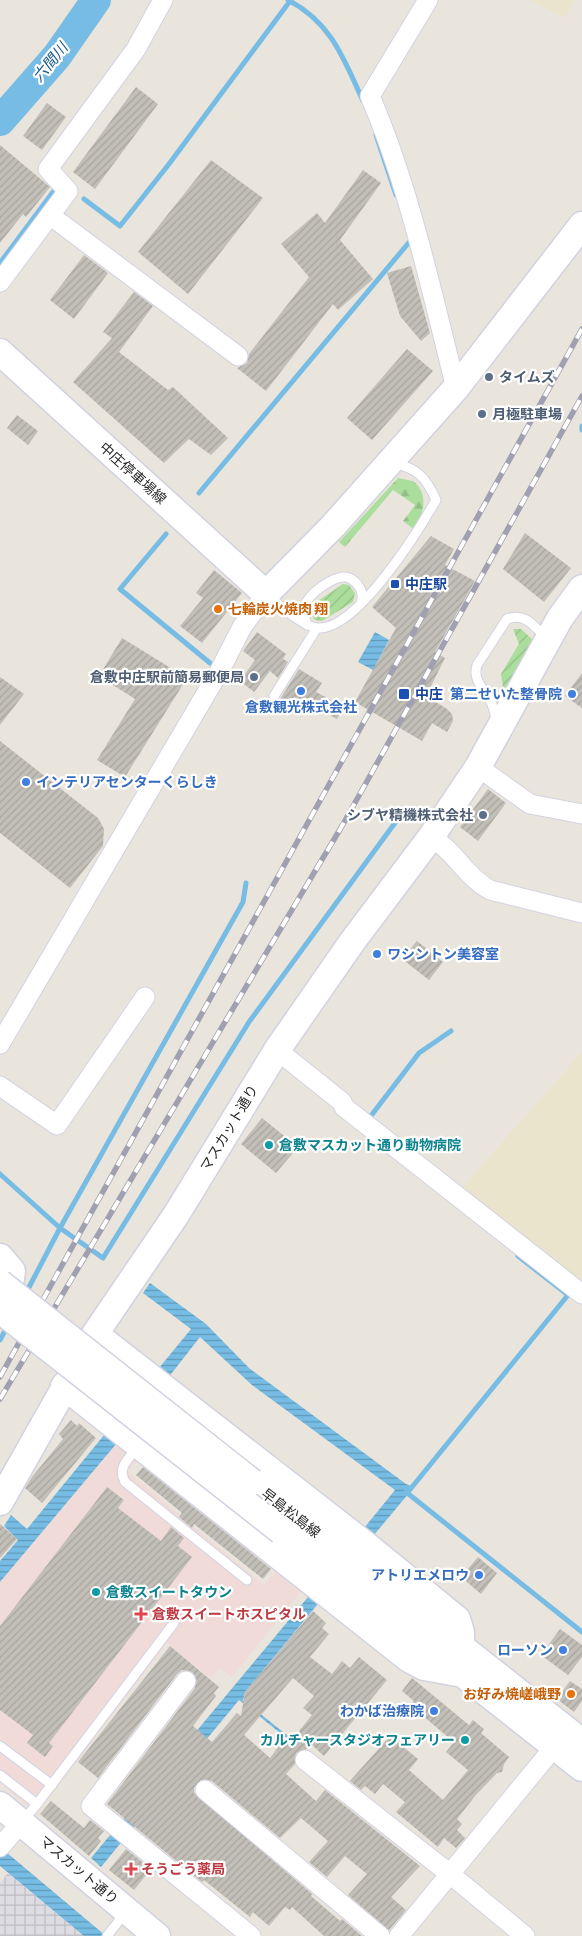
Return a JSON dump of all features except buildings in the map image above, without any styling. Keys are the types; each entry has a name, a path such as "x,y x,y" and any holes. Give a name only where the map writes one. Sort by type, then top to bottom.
{"main road":[{"path":"266,594 333,526 456,388 582,225"},
{"name":"中庄停車場線","path":"0,352 266,594"},
{"name":"マスカット通り","path":"0,1502 95,1334 176,1215 277,1050 352,942 431,836 478,767 498,729 508,696 582,588"},
{"path":"0,1257 12,1271 10,1285 0,1308"},
{"name":"早島松島線","path":"0,1284 252,1482 341,1566 462,1674 582,1768"},
{"name":"早島松島線","path":"0,1308 281,1531 341,1566 461,1647 582,1742"},
{"path":"95,1334 157,1382 341,1566"},
{"path":"64,1386 125,1435 341,1566"},
{"name":"マスカット通り","path":"0,1805 29,1813 127,1910 157,1936"}],"street":[{"path":"0,282 68,191 48,169 136,49 164,0"},
{"path":"428,0 370,96 416,233 456,388"},
{"path":"51,216 238,356"},
{"path":"0,1044 220,670 242,627 266,594"},
{"path":"478,767 530,804 582,814"},
{"path":"431,836 441,843 477,883 490,890 582,914"},
{"path":"0,1086 57,1125 145,997"},
{"path":"277,1050 365,1123 582,1294"},
{"path":"186,1680 87,1811 122,1831 251,1936"},
{"path":"400,1936 554,1746"},
{"path":"305,1760 450,1874 524,1936"},
{"path":"205,1790 380,1936"},
{"path":"0,1847 29,1813"}],"lane":[{"path":"266,594 307,625 317,628 322,628 340,620 360,606 418,533 436,500 428,482 410,467 390,462"},
{"path":"307,625 304,612 305,604 315,592 344,576 352,579 362,590 363,596 360,606"},
{"path":"498,729 488,697 477,681 475,672 477,665 507,619 521,617 529,621 548,640"},
{"path":"274,696 317,628"},
{"path":"488,697 508,696"},
{"path":"125,1435 121,1473 125,1482 247,1580"},
{"path":"0,1775 29,1813 174,1623"},
{"path":"0,1746 52,1785"},
{"path":"108,1935 127,1910"}],"shaded area":[{"path":"530,0 574,0 565,18"},
{"path":"582,1052 582,1287 459,1191"},
{"name":"倉敷スイートホスピタル","path":"122,1437 143,1453 128,1472 264,1585 282,1563 307,1584 232,1677 220,1668 211,1679 167,1643 37,1814 0,1783 0,1582"},
{"path":"8,1873 84,1936 0,1936 0,1883"}],"green space":[{"path":"398,478 413,481 422,492 422,511 415,530 403,521 415,505 393,490 345,547 339,542"},
{"path":"343,584 349,585 355,593 353,602 322,621 315,620 310,613 315,603"},
{"path":"513,629 521,629 534,641 513,681 505,688 503,687 501,674 519,644"}],"water":[{"path":"375,632 389,640 373,670 358,662"},
{"path":"150,1283 206,1324 249,1368 406,1484 414,1487 369,1541 360,1533 395,1490 252,1385 200,1337 122,1437 0,1582 0,1561 18,1540 4,1526 11,1515 27,1529 191,1329 143,1293"},
{"path":"313,1591 322,1599 245,1692 243,1700 448,1864 446,1866 239,1700 101,1867 91,1858"},
{"path":"0,1847 106,1936 84,1936 0,1866"}],"waterway":[{"name":"六間川","path":"0,121 57,56 96,0"},
{"path":"288,0 303,9 326,31 342,56 363,101"},
{"path":"84,199 120,226 169,164 290,1"},
{"path":"376,135 396,195"},
{"path":"0,263 53,192"},
{"path":"199,493 411,240 410,237"},
{"path":"166,534 120,589 210,663"},
{"path":"246,883 243,902 60,1228 103,1258 249,1022 400,816"},
{"path":"367,1121 419,1053 451,1031"},
{"path":"0,1174 60,1228 26,1293"},
{"path":"408,1492 568,1295 518,1256"},
{"path":"0,1340 7,1327"},
{"path":"406,1492 582,1632"}],"railway":[{"path":"0,1377 582,329"},
{"path":"0,1399 342,826 582,396"}],"place":[{"name":"タイムズ","path":"489,377"},
{"name":"月極駐車場","path":"482,414"},
{"name":"中庄駅","path":"395,584"},
{"name":"七輪炭火焼肉 翔","path":"218,609"},
{"name":"倉敷中庄駅前簡易郵便局","path":"254,677"},
{"name":"倉敷観光株式会社","path":"301,691"},
{"name":"中庄","path":"404,694"},
{"name":"第二せいた整骨院","path":"572,694"},
{"name":"インテリアセンターくらしき","path":"26,782"},
{"name":"シブヤ精機株式会社","path":"483,815"},
{"name":"ワシントン美容室","path":"377,954"},
{"name":"倉敷マスカット通り動物病院","path":"269,1145"},
{"name":"アトリエメロウ","path":"479,1575"},
{"name":"倉敷スイートタウン","path":"96,1592"},
{"name":"倉敷スイートホスピタル","path":"141,1614"},
{"name":"ローソン","path":"563,1650"},
{"name":"お好み焼嵯峨野","path":"571,1694"},
{"name":"わかば治療院","path":"434,1711"},
{"name":"カルチャースタジオフェアリー","path":"465,1740"},
{"name":"そうごう薬局","path":"131,1869"}]}
